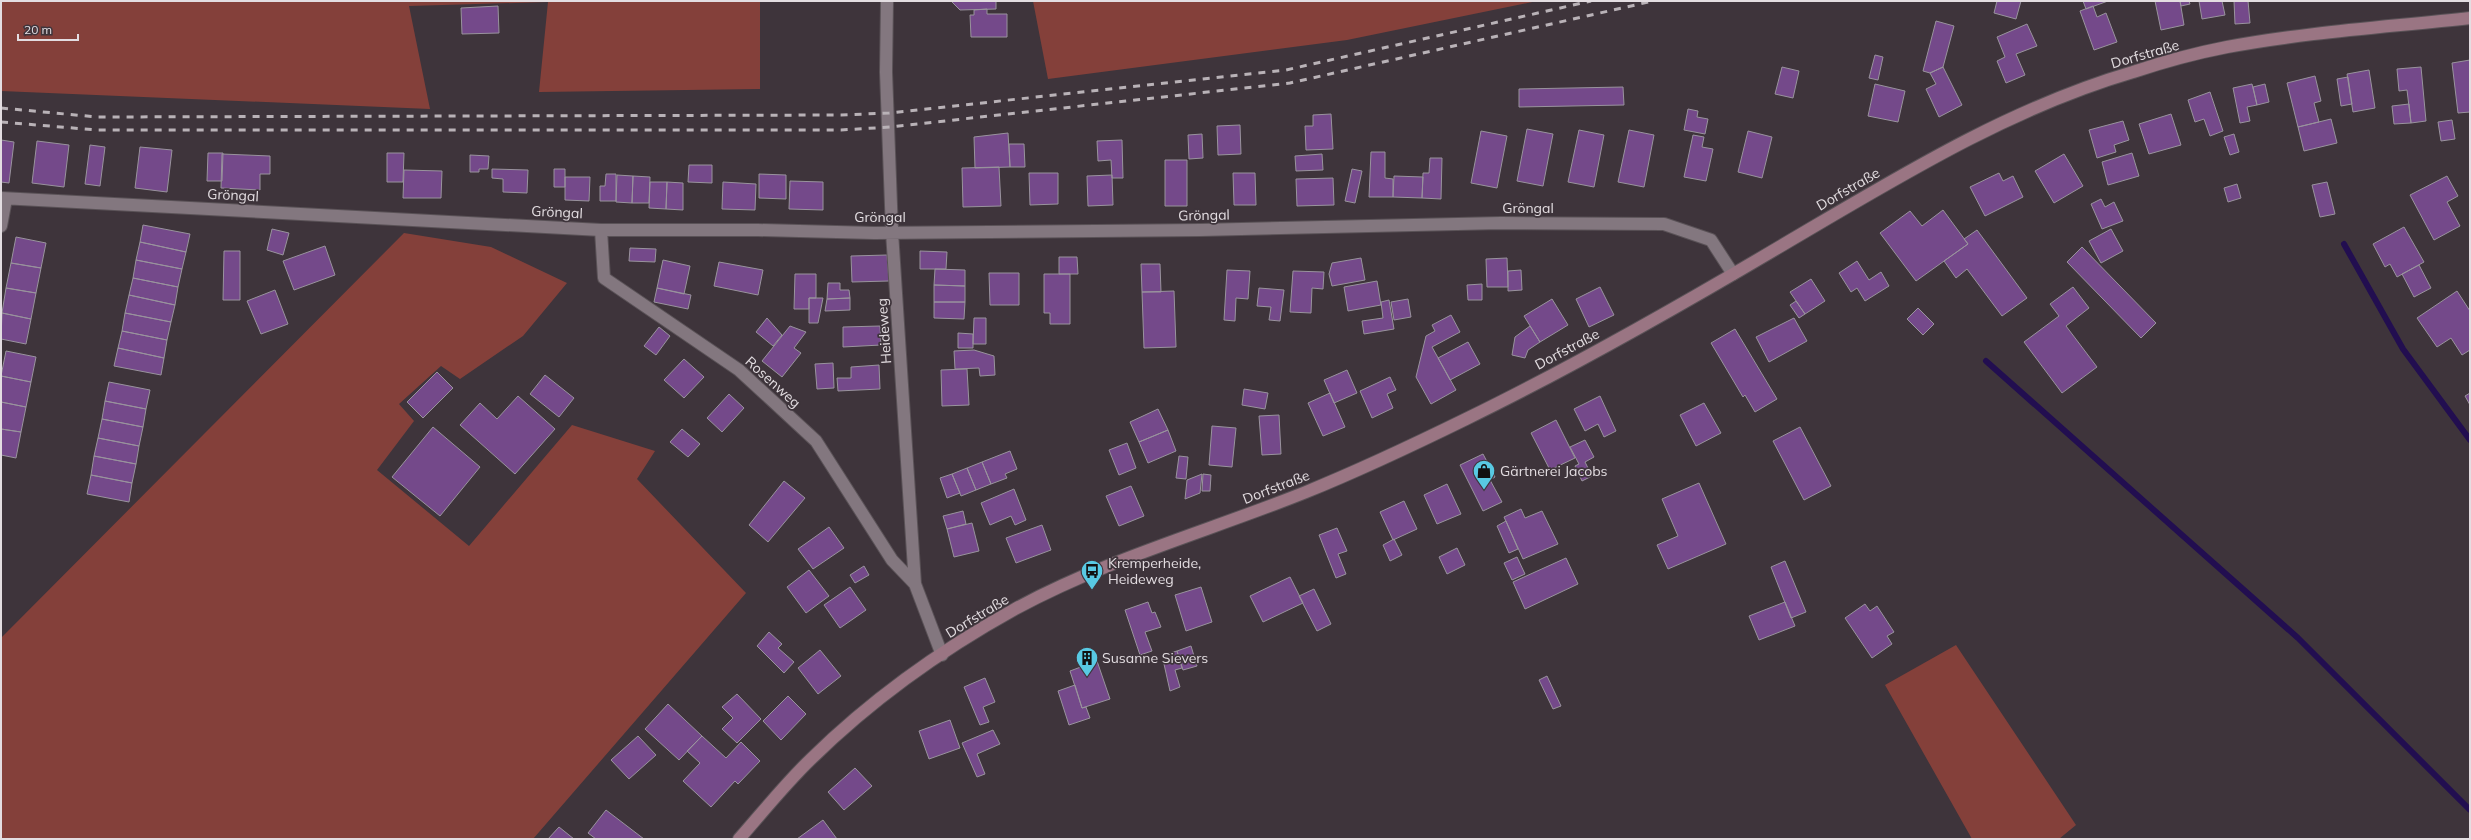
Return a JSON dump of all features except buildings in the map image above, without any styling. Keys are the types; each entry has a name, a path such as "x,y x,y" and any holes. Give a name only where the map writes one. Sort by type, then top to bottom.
{"main road":[{"name":"Dorfstraße","path":"739,839 820,751 877,700 942,655 1013,610 1084,575 1304,493 1386,458 1494,405 1674,309 1895,179 1984,131 2067,95 2130,72 2223,48 2279,38 2470,18"}],"street":[{"name":"Heideweg","path":"887,1 886,72 892,232 915,584 942,655"},
{"name":"Gröngal","path":"1,226 4,198 601,230 892,232 1200,230 1501,223 1664,224 1711,240 1733,274"},
{"name":"Rosenweg","path":"601,230 604,278 739,370 816,441 892,560 915,584"}],"shaded area":[{"path":"1,1 760,1 760,89 539,92 548,2 409,6 430,109 1,91"},
{"path":"1033,1 1537,1 1347,40 1048,79"},
{"path":"404,233 491,247 567,283 523,336 460,379 441,366 399,404 414,421 377,470 469,546 572,425 655,451 637,479 746,593 533,839 1,839 1,638"},
{"path":"1956,645 2076,825 2059,839 1972,839 1885,685"}],"waterway":[{"path":"2344,244 2403,349 2470,440"},
{"path":"1986,361 2298,638 2470,810"}],"railway":[{"path":"1,108 97,117 841,115 889,113 1286,70 1591,1"},
{"path":"1,122 97,130 841,130 890,127 1290,83 1653,1"}],"place":[{"name":"Gärtnerei Jacobs","path":"1484,490"},
{"name":"Kremperheide, Heideweg","path":"1092,590"},
{"name":"Susanne Sievers","path":"1087,678"}]}
